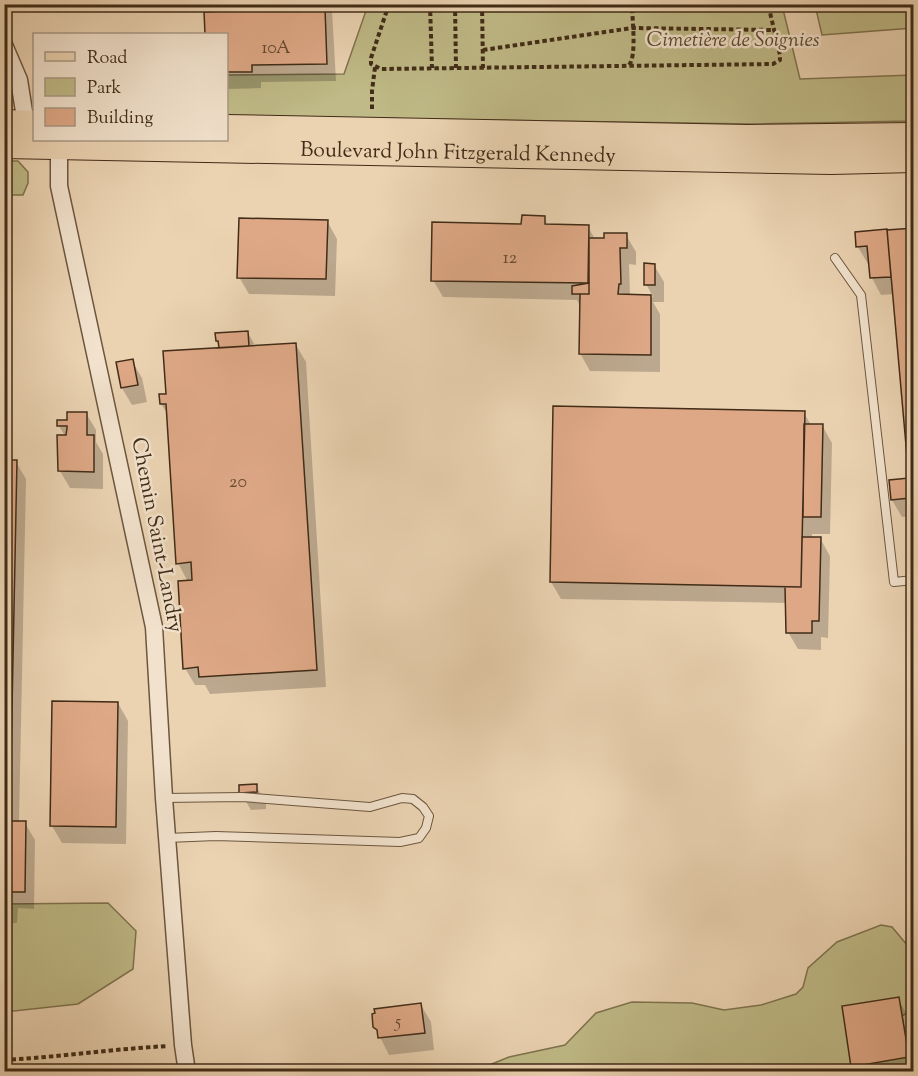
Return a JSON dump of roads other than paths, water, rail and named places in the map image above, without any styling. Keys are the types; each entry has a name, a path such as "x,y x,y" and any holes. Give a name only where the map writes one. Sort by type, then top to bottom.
{"main road":[{"name":"Boulevard John Fitzgerald Kennedy","path":"228,128 748,138 914,136"},
{"name":"Boulevard John Fitzgerald Kennedy","path":"4,146 831,161 914,159"}],"street":[{"path":"4,45 19,80 22,124"},
{"name":"Chemin Saint-Landry","path":"59,146 60,186 154,627 164,798 183,1045 187,1071"}],"lane":[{"path":"835,258 861,295 894,582 914,580"},
{"path":"164,798 242,797 370,807 402,798 413,799 429,816 426,828 419,838 400,842 216,836 167,838"}],"park label":[{"name":"Cimetière de Soignies","path":"733,41"}]}
